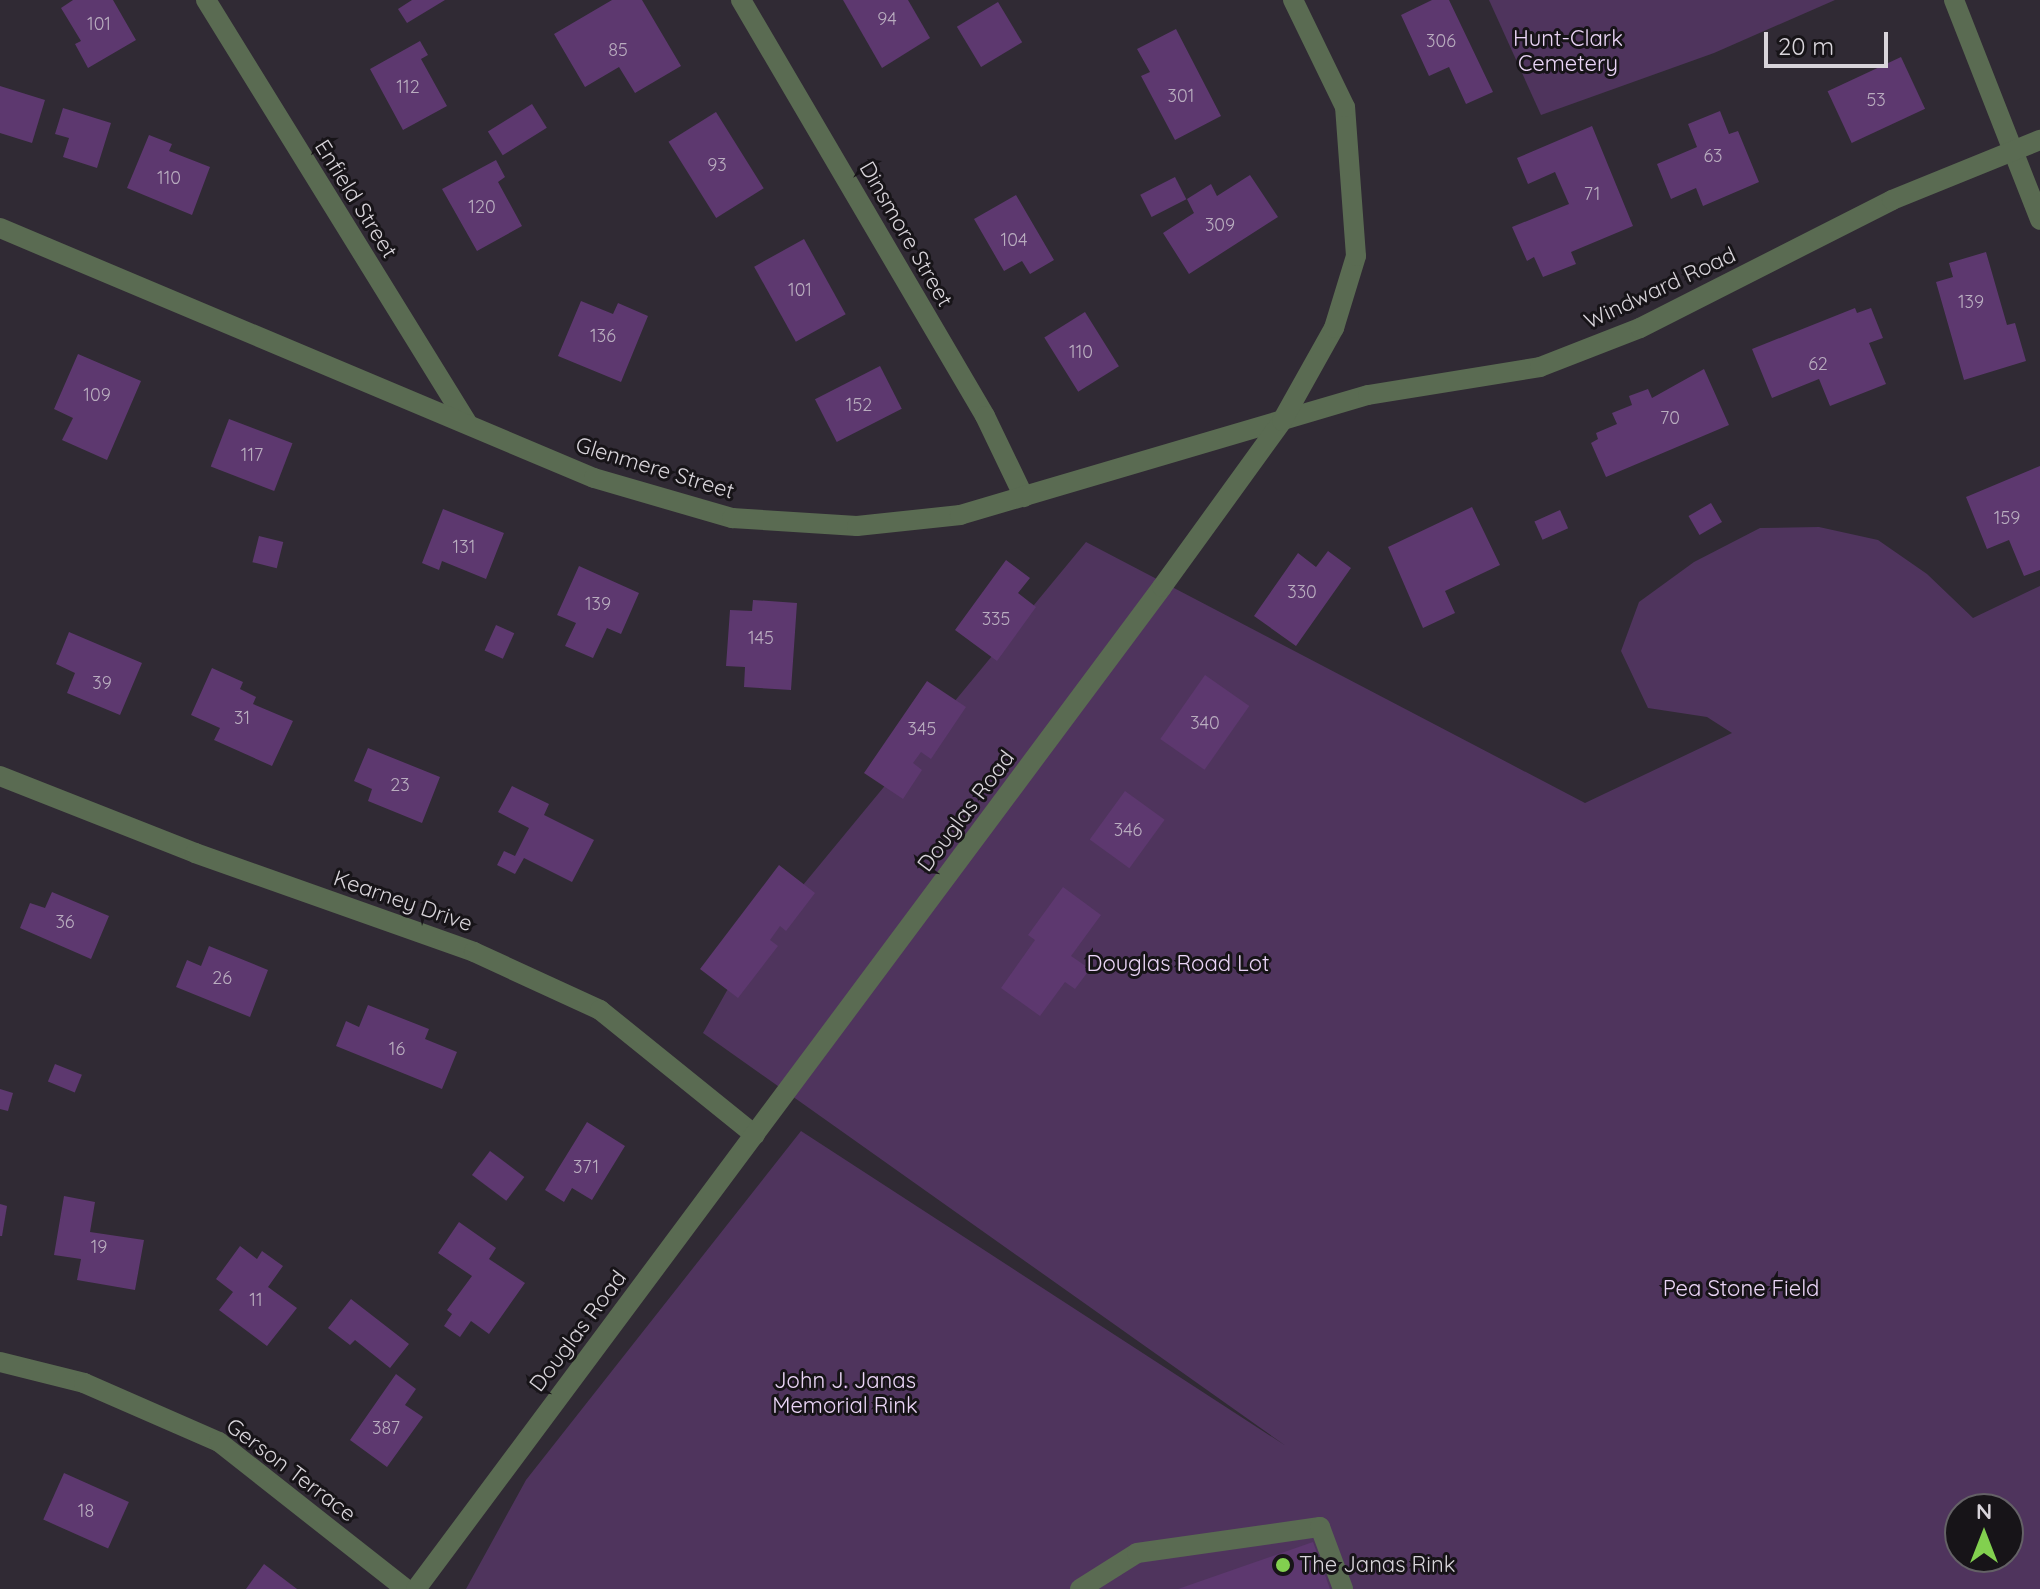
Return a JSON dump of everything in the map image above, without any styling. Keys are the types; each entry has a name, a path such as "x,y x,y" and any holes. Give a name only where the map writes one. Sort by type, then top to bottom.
{"street":[{"name":"Enfield Street","path":"206,0 467,422"},
{"name":"Dinsmore Street","path":"741,0 985,416 1024,497"},
{"name":"Douglas Road","path":"416,1589 1282,421 1334,328 1356,256 1345,107 1293,0"},
{"path":"1954,0 2040,220"},
{"name":"Windward Road","path":"1282,421 1368,395 1540,367 1640,328 1892,200 2040,140"},
{"name":"Glenmere Street","path":"0,228 594,478 732,518 857,526 960,515 1282,421"},
{"name":"Kearney Drive","path":"0,776 195,853 474,952 600,1010 755,1135"},
{"name":"Gerson Terrace","path":"0,1362 84,1383 219,1442 406,1589"},
{"path":"1080,1589 1137,1553 1320,1527 1343,1589"}],"green space":[{"name":"Hunt-Clark Cemetery","path":"1489,0 1835,0 1714,53 1541,115"},
{"path":"1819,527 1878,540 1927,574 1973,618 2040,586 2040,1589 466,1589 526,1480 801,1131 1286,1446 703,1033 751,948 1086,542 1585,803 1732,733 1707,717 1648,708 1621,651 1639,602 1694,562 1760,528"}],"building":[{"path":"73,0 113,0 136,40 88,68 75,44 81,41 61,8"},
{"path":"412,0 445,0 407,23 398,9"},
{"path":"612,0 642,0 681,66 635,93 619,67 585,87 554,34"},
{"path":"843,0 908,0 930,38 882,68"},
{"path":"1432,0 1449,0 1493,92 1466,104 1449,67 1429,76 1401,15"},
{"path":"998,2 1022,42 981,67 957,27"},
{"path":"1176,29 1221,116 1175,140 1141,76 1150,72 1137,49"},
{"path":"420,41 428,55 421,59 447,106 403,130 370,69"},
{"path":"1901,57 1925,109 1852,143 1828,91"},
{"path":"0,86 45,100 32,143 0,133"},
{"path":"532,104 547,128 503,155 488,132"},
{"path":"63,108 111,123 97,168 63,157 69,138 55,134"},
{"path":"1720,111 1729,134 1738,131 1759,182 1703,206 1696,188 1671,199 1657,164 1697,147 1688,124"},
{"path":"716,112 764,188 716,218 669,142"},
{"path":"1592,126 1633,226 1571,252 1576,264 1543,277 1534,257 1527,261 1512,227 1569,204 1555,172 1528,184 1517,158"},
{"path":"149,135 172,144 169,151 210,167 192,215 127,188"},
{"path":"496,160 505,177 498,182 522,226 477,251 442,189"},
{"path":"1250,175 1278,217 1189,274 1163,233 1194,213 1187,199 1211,184 1217,196"},
{"path":"1175,177 1186,199 1152,217 1140,195"},
{"path":"1016,195 1054,260 1030,274 1022,261 1004,271 974,219"},
{"path":"804,239 846,314 796,342 754,267"},
{"path":"1986,252 2007,325 2015,323 2026,361 1964,380 1936,282 1953,277 1949,263"},
{"path":"581,301 613,314 618,303 648,316 621,382 558,356"},
{"path":"1855,308 1857,313 1871,308 1883,338 1869,343 1886,384 1830,406 1819,379 1772,398 1752,349"},
{"path":"1085,312 1119,366 1078,392 1044,337"},
{"path":"78,354 141,381 107,460 62,440 73,418 54,409"},
{"path":"880,366 902,409 837,442 815,399"},
{"path":"1704,369 1729,425 1606,477 1591,443 1598,439 1596,433 1617,424 1612,413 1632,405 1629,396 1648,389 1652,398"},
{"path":"229,419 292,443 274,491 211,467"},
{"path":"2040,466 2040,570 2024,576 2009,540 1987,549 1966,497"},
{"path":"1711,503 1722,522 1699,535 1688,516"},
{"path":"1472,507 1500,565 1445,591 1455,613 1423,628 1388,547"},
{"path":"443,509 504,533 486,579 442,561 439,570 422,563"},
{"path":"1560,510 1568,528 1543,540 1534,521"},
{"path":"259,536 283,542 277,568 252,562"},
{"path":"1328,551 1351,568 1296,646 1254,616 1298,553 1316,567"},
{"path":"1006,560 1030,578 1018,593 1036,607 997,661 955,630"},
{"path":"579,566 639,593 621,634 607,628 593,658 565,646 576,623 557,615"},
{"path":"753,600 797,603 791,690 744,687 745,667 726,666 730,610 752,611"},
{"path":"496,625 514,633 503,659 485,651"},
{"path":"69,632 142,663 120,715 67,693 75,673 56,664"},
{"path":"212,668 243,682 240,689 256,697 253,704 293,721 272,766 214,740 220,728 191,715"},
{"path":"1205,675 1249,706 1204,770 1160,739"},
{"path":"927,681 966,707 931,759 921,752 913,763 922,770 903,799 864,773"},
{"path":"368,748 440,777 422,823 368,801 372,789 354,781"},
{"path":"512,786 549,804 544,815 594,840 572,882 524,858 515,874 497,865 504,851 515,856 529,828 498,812"},
{"path":"1125,791 1165,820 1129,868 1090,840"},
{"path":"779,865 815,893 786,931 780,926 770,940 778,946 738,998 700,969"},
{"path":"1063,887 1101,915 1071,956 1090,969 1075,989 1065,982 1040,1016 1001,988 1035,940 1028,935"},
{"path":"52,892 109,916 91,959 20,928 30,903 45,908"},
{"path":"209,946 268,970 250,1017 176,987 187,960 201,966"},
{"path":"368,1005 429,1029 425,1039 457,1052 442,1089 336,1046 346,1021 359,1027"},
{"path":"55,1064 82,1075 75,1092 48,1082"},
{"path":"0,1089 13,1093 8,1111 0,1109"},
{"path":"587,1122 625,1146 592,1200 572,1188 564,1202 545,1190"},
{"path":"490,1151 524,1177 506,1201 472,1175"},
{"path":"64,1196 95,1202 90,1232 144,1240 135,1290 77,1280 81,1259 54,1255"},
{"path":"0,1204 7,1206 2,1236 0,1236"},
{"path":"459,1222 496,1248 489,1259 525,1283 489,1334 471,1321 460,1337 444,1326 452,1314 447,1310 472,1276 438,1253"},
{"path":"240,1246 257,1259 262,1251 283,1266 268,1287 297,1308 267,1346 219,1310 233,1292 216,1279"},
{"path":"351,1299 409,1344 390,1368 355,1340 350,1345 328,1328"},
{"path":"396,1374 416,1389 405,1405 423,1417 387,1467 350,1440"},
{"path":"64,1473 129,1502 108,1548 43,1520"},
{"name":"The Janas Rink","path":"1313,1542 1330,1589 1178,1589"},
{"path":"264,1564 297,1589 246,1589"}],"place":[{"name":"The Janas Rink","path":"1283,1565"}],"park label":[{"name":"Douglas Road Lot","path":"1178,964"},
{"name":"Pea Stone Field","path":"1741,1289"},
{"name":"John J. Janas Memorial Rink","path":"845,1392"}]}
